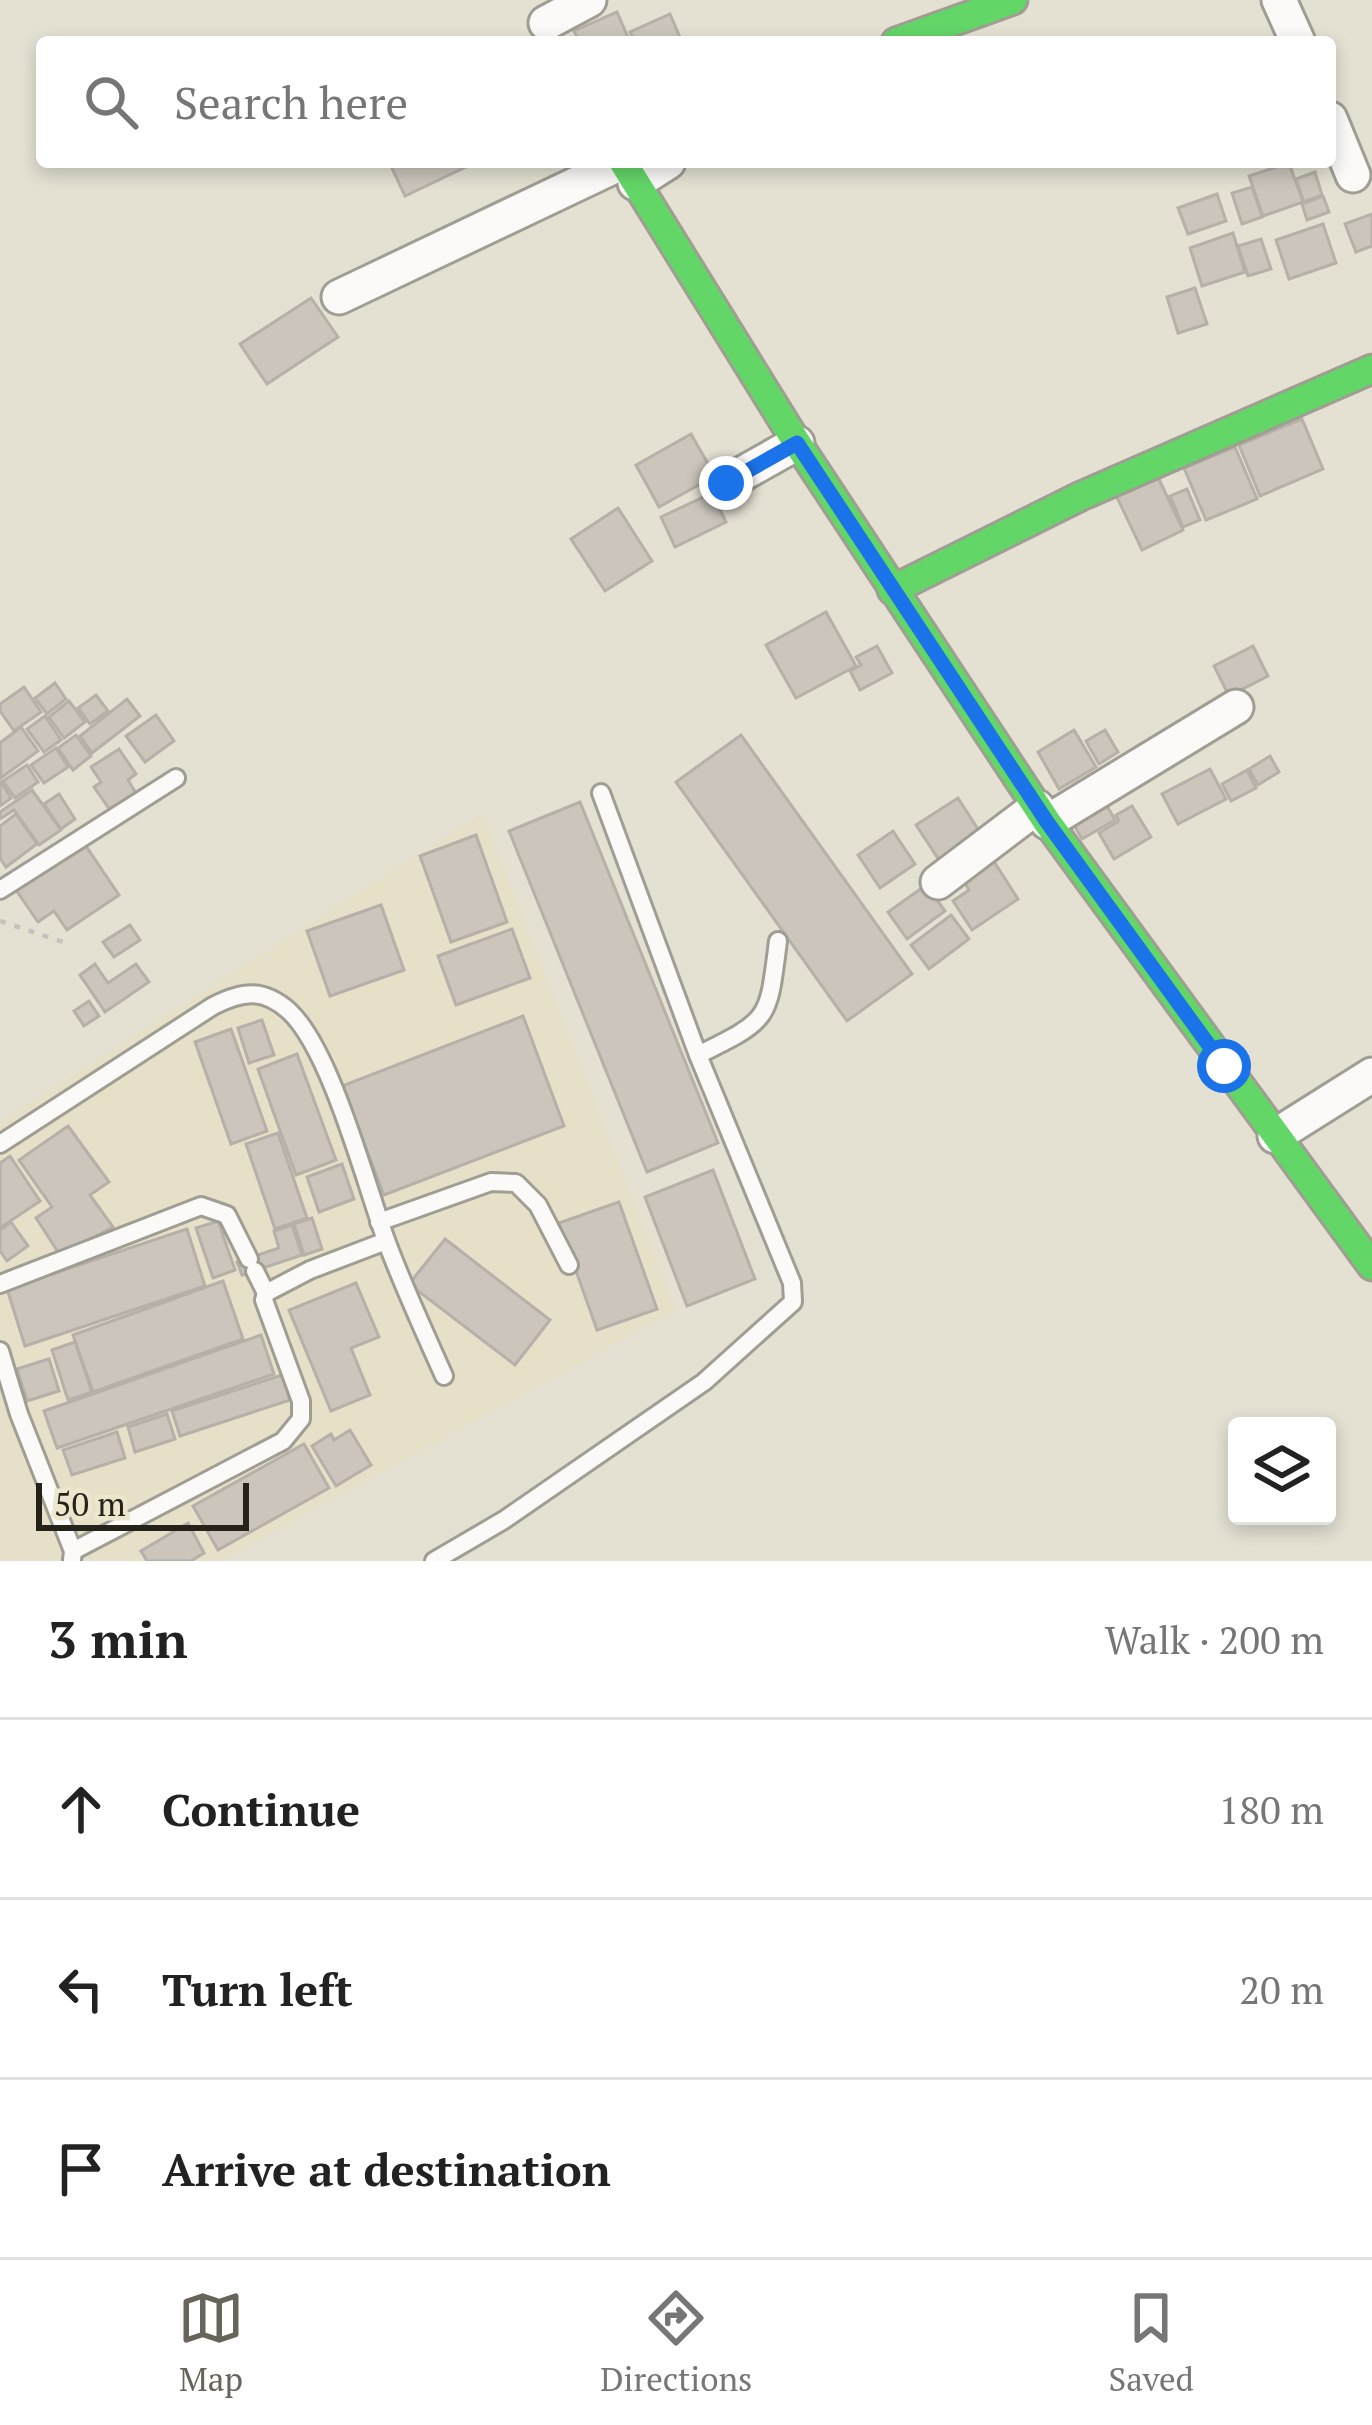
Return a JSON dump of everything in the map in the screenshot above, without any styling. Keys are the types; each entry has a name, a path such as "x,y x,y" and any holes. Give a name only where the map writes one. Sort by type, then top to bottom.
{"street":[{"path":"546,22 589,0"},
{"path":"913,36 1013,0"},
{"path":"1279,0 1295,36"},
{"path":"1336,134 1353,175"},
{"path":"339,297 627,169 797,443 1042,815 1372,1266"},
{"path":"892,590 1081,496 1372,369"},
{"path":"726,483 797,443"},
{"path":"938,882 1042,815 1236,707"},
{"path":"1275,1136 1372,1075"}],"lane":[{"path":"0,890 176,778"},
{"path":"434,1561 504,1520 704,1382 793,1302 792,1283 698,1055 602,793"},
{"path":"698,1055 749,1030 762,1018 770,1005 778,941"},
{"path":"0,1144 213,1006 239,992 267,997 287,1010 318,1051 386,1241 444,1376"},
{"path":"380,1222 491,1183 516,1183 538,1205 568,1265"},
{"path":"0,1284 201,1206 227,1215 266,1293 264,1300 302,1401 301,1420 283,1441 72,1556 0,1351"},
{"path":"266,1293 310,1270 386,1241"}],"path":[{"path":"0,921 66,944"}],"shaded area":[{"path":"483,813 676,1310 221,1561 1,1561 0,1122"}],"building":[{"path":"617,12 627,36 576,36 574,31"},
{"path":"670,14 679,36 632,36 630,32"},
{"path":"392,168 464,168 405,196"},
{"path":"1291,168 1303,202 1263,216 1249,176"},
{"path":"1315,172 1322,195 1304,202 1296,179"},
{"path":"1252,187 1262,217 1242,224 1232,193"},
{"path":"1217,194 1226,221 1188,234 1178,208"},
{"path":"1323,196 1329,212 1307,220 1302,204"},
{"path":"1372,214 1372,246 1356,252 1345,224"},
{"path":"1323,224 1336,263 1289,279 1276,240"},
{"path":"1233,233 1245,272 1202,286 1190,248"},
{"path":"1261,239 1271,269 1248,276 1238,246"},
{"path":"1195,288 1207,324 1178,333 1167,297"},
{"path":"311,298 338,337 267,384 240,344"},
{"path":"1302,419 1323,469 1260,496 1239,445"},
{"path":"691,434 715,476 659,507 636,465"},
{"path":"1235,447 1257,499 1206,520 1184,468"},
{"path":"1156,473 1183,530 1142,550 1115,493"},
{"path":"1187,489 1200,520 1183,527 1170,496"},
{"path":"712,493 726,522 675,547 661,517"},
{"path":"618,508 652,561 605,591 571,539"},
{"path":"826,612 856,666 796,698 766,645"},
{"path":"877,646 892,673 860,690 850,671 861,665 856,657"},
{"path":"1253,646 1268,676 1229,696 1214,666"},
{"path":"55,683 66,699 47,714 35,698"},
{"path":"24,687 41,712 14,731 0,704"},
{"path":"96,695 108,711 90,724 78,708"},
{"path":"127,699 140,716 92,753 80,736"},
{"path":"69,701 85,722 64,738 49,717"},
{"path":"156,715 174,741 145,762 126,736"},
{"path":"45,716 61,740 44,752 27,729"},
{"path":"21,727 38,751 1,778 0,743"},
{"path":"1074,730 1096,767 1059,789 1038,752"},
{"path":"1105,730 1118,752 1099,764 1086,741"},
{"path":"76,735 91,756 73,770 58,748"},
{"path":"741,735 912,974 847,1021 676,782"},
{"path":"56,748 68,767 44,783 31,765"},
{"path":"119,749 136,774 128,780 136,793 110,810 94,787 101,782 91,767"},
{"path":"1270,756 1279,772 1258,785 1249,769"},
{"path":"27,765 38,782 15,798 3,781"},
{"path":"1210,769 1226,799 1178,824 1162,794"},
{"path":"1247,770 1256,788 1231,801 1222,784"},
{"path":"0,783 11,798 0,806"},
{"path":"32,790 61,830 39,845 14,810 0,819 0,812"},
{"path":"59,794 75,819 61,829 44,804"},
{"path":"958,798 981,834 939,860 916,825"},
{"path":"1103,799 1115,820 1082,839 1070,818"},
{"path":"580,802 718,1143 647,1172 509,831"},
{"path":"1132,806 1151,837 1114,859 1099,833"},
{"path":"16,814 37,844 6,867 0,858 0,826"},
{"path":"893,831 915,864 880,888 858,855"},
{"path":"476,835 507,922 451,942 420,856"},
{"path":"84,843 119,895 67,930 54,911 38,922 16,890"},
{"path":"993,860 1018,899 972,930 953,901 969,890 963,880"},
{"path":"926,885 945,911 907,939 888,912"},
{"path":"381,905 404,970 330,996 307,931"},
{"path":"951,915 969,939 929,969 911,945"},
{"path":"130,925 140,940 114,957 103,942"},
{"path":"512,929 530,978 456,1005 438,956"},
{"path":"95,964 108,983 136,964 149,982 105,1012 80,975"},
{"path":"89,1001 99,1016 84,1026 74,1011"},
{"path":"523,1016 564,1126 384,1195 342,1086"},
{"path":"262,1020 274,1055 249,1063 238,1028"},
{"path":"231,1029 267,1131 231,1144 195,1042"},
{"path":"297,1054 336,1160 296,1175 258,1069"},
{"path":"68,1126 109,1182 90,1195 113,1227 60,1255 36,1218 52,1207 19,1160"},
{"path":"278,1133 307,1218 275,1229 246,1144"},
{"path":"10,1156 40,1201 0,1228 0,1163"},
{"path":"342,1164 354,1199 319,1212 307,1177"},
{"path":"713,1170 755,1279 687,1306 645,1197"},
{"path":"619,1202 657,1309 597,1330 559,1223"},
{"path":"312,1218 322,1249 304,1255 294,1224"},
{"path":"218,1221 235,1270 213,1278 196,1228"},
{"path":"11,1222 28,1246 7,1261 0,1251 0,1230"},
{"path":"292,1225 302,1255 242,1275 237,1262 279,1248 274,1231"},
{"path":"187,1229 205,1286 25,1346 7,1289"},
{"path":"445,1239 550,1320 515,1365 409,1284"},
{"path":"223,1281 243,1339 93,1392 73,1335"},
{"path":"356,1283 379,1337 351,1348 370,1395 331,1411 289,1310"},
{"path":"261,1335 274,1374 57,1448 44,1411"},
{"path":"75,1342 92,1392 68,1400 52,1350"},
{"path":"49,1359 59,1391 27,1401 17,1369"},
{"path":"282,1375 290,1400 180,1436 172,1411"},
{"path":"167,1414 175,1439 135,1452 128,1427"},
{"path":"350,1430 371,1465 336,1486 312,1446 331,1434 334,1440"},
{"path":"117,1432 125,1458 72,1475 63,1450"},
{"path":"304,1444 329,1488 218,1550 193,1506"},
{"path":"188,1523 204,1553 191,1561 147,1561 141,1551"}],"traffic: fast":[{"path":"913,36 1013,0"},
{"path":"627,168 797,443 1047,822 1372,1266"},
{"path":"892,590 1081,496 1372,369"}],"route":[{"path":"726,483 797,443 1047,822 1224,1066"}]}
